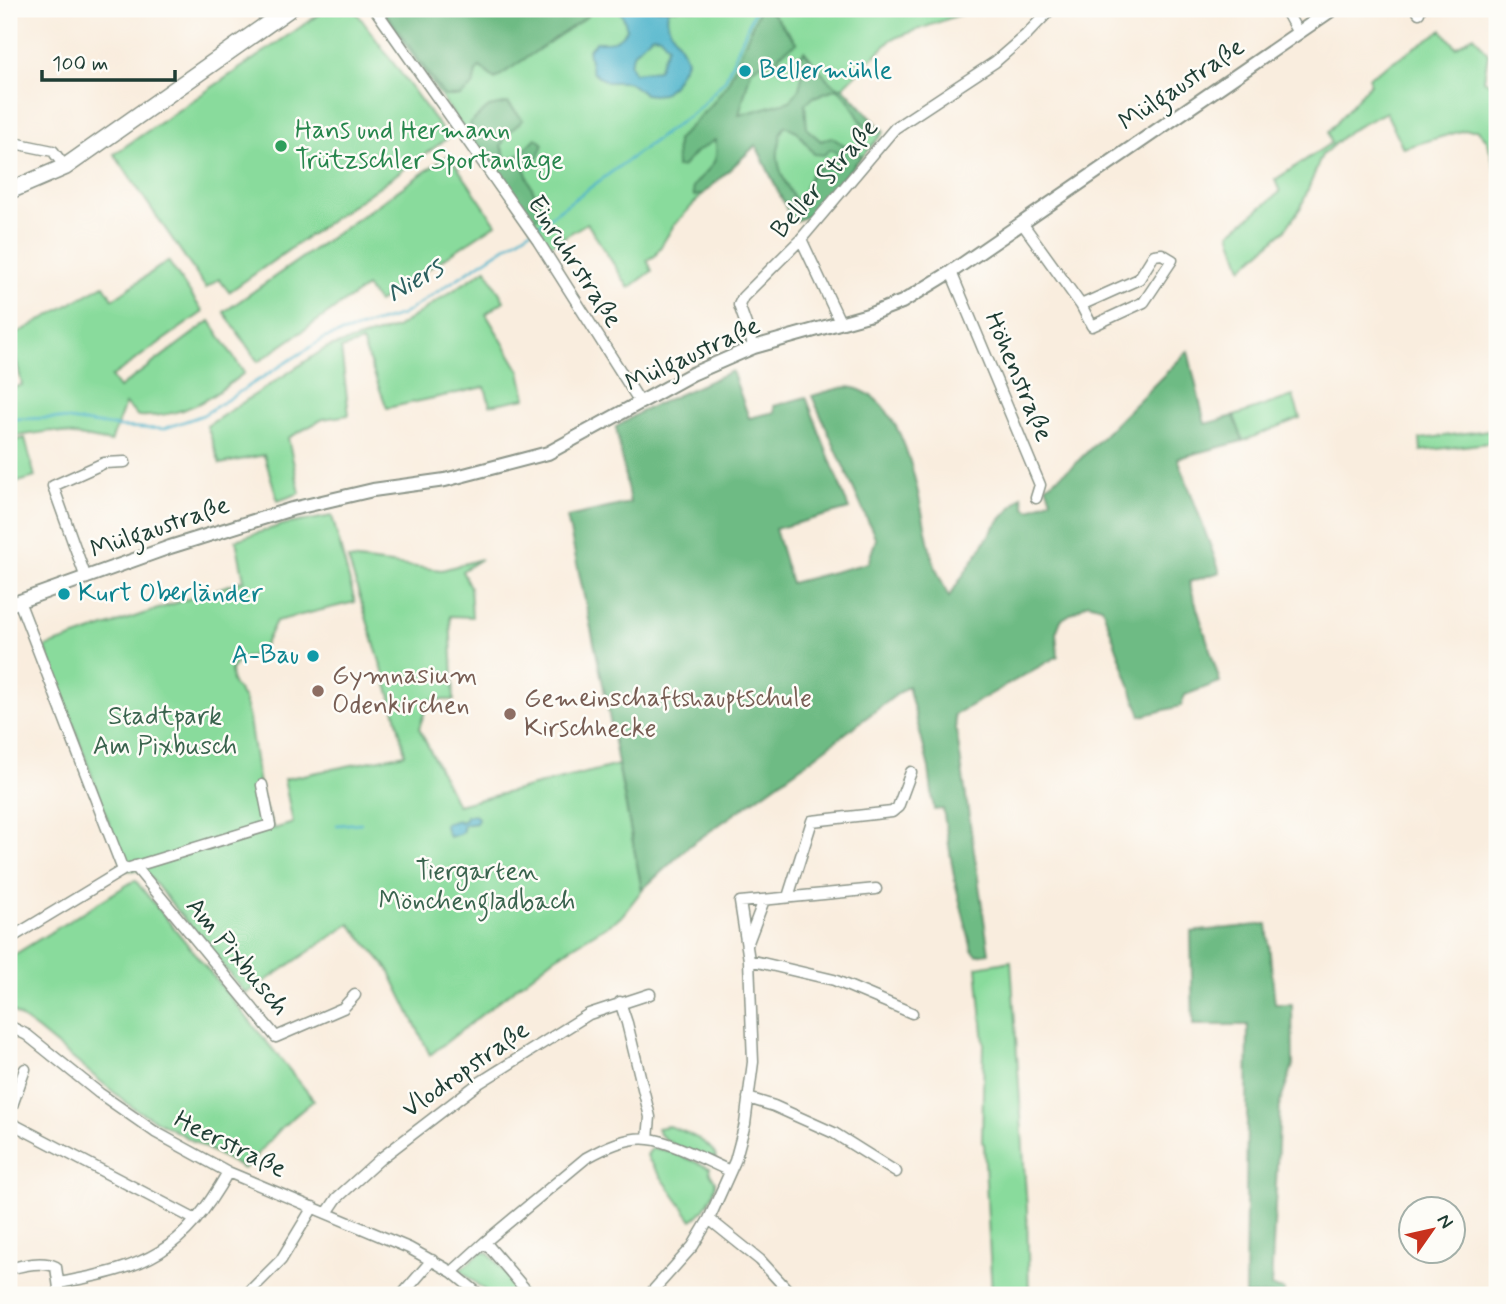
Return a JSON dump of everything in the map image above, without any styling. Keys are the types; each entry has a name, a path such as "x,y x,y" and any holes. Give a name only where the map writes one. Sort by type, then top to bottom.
{"main road":[{"path":"9,191 65,167 289,9"}],"street":[{"name":"Einruhrstraße","path":"375,9 536,238 640,402"},
{"name":"Beller Straße","path":"754,347 739,305 743,297 801,239 895,128 995,62 1051,9"},
{"path":"1285,9 1298,33"},
{"name":"Mülgaustraße","path":"14,603 170,547 322,501 445,480 530,459 582,437 692,374 754,347 902,302 951,272 1333,9"},
{"path":"9,142 53,151 65,167"},
{"path":"1021,223 1081,305 1092,326 1144,302 1172,260 1162,254 1154,255 1139,279 1081,305"},
{"path":"801,239 840,322"},
{"name":"Höhenstraße","path":"951,272 1040,485 1036,498"},
{"path":"86,578 52,486 104,463 125,462"},
{"path":"14,603 123,870"},
{"path":"788,897 812,821 892,812 898,807 911,772"},
{"path":"9,939 123,870 270,825 262,785"},
{"name":"Am Pixbusch","path":"135,866 276,1037 343,1008 355,995"},
{"path":"649,1295 693,1246 709,1219 730,1171 745,1124 753,1062 749,960 740,902 876,890"},
{"path":"747,946 764,900"},
{"path":"749,960 834,980 912,1013"},
{"name":"Vlodropstraße","path":"327,1213 337,1198 380,1159 446,1107 570,1024 620,1002 650,993"},
{"path":"620,1002 650,1117 648,1139"},
{"name":"Heerstraße","path":"9,1026 27,1035 99,1093 155,1132 228,1171 432,1260 480,1295"},
{"path":"9,1114 26,1069"},
{"path":"748,1098 774,1106 834,1133 896,1172"},
{"path":"9,1122 197,1220"},
{"path":"452,1272 586,1158 605,1148 648,1139 730,1171"},
{"path":"59,1283 114,1273 159,1254 197,1220 228,1171"},
{"path":"246,1295 281,1260 313,1207"},
{"path":"709,1219 760,1260 792,1295"},
{"path":"485,1242 530,1295"},
{"path":"402,1295 432,1260"},
{"path":"9,1269 24,1265 50,1264 57,1267 60,1295"}],"green space":[{"name":"Hans und Hermann Trützschler Sportanlage","path":"327,9 354,9 448,138 229,292 219,279 206,288 114,154"},
{"path":"380,9 975,9 892,39 843,87 884,132 810,215 793,222 756,145 674,225 655,256 647,260 652,271 629,288 587,223 546,248"},
{"path":"383,9 594,9 585,18 495,79 480,67 473,86 460,96 444,96"},
{"path":"759,9 772,13 797,43 780,54 774,67 767,68 763,62 751,70 739,115 790,101 799,89 802,76 798,60 804,51 830,82 843,87 882,130 877,134 869,130 837,88 814,97 805,104 807,129 821,141 831,137 862,156 810,215 793,222 756,145 703,194 694,196 693,187 714,161 715,140 696,152 682,167 676,167 677,140 713,103 729,81","holes":["785,126 797,131 814,154 824,155 831,149 842,157 812,172 805,189 804,201 798,203 783,179 778,158 780,134"]},
{"path":"1442,30 1456,47 1474,35 1488,54 1484,80 1497,88 1497,174 1487,140 1478,130 1465,130 1403,148 1386,112 1349,131 1322,155 1301,207 1285,230 1242,268 1230,233 1280,192 1275,180 1331,143 1328,132 1370,84 1369,77"},
{"path":"508,103 523,120 507,134 501,146 507,160 519,155 536,138 543,144 538,157 524,167 545,214 532,219 474,140 470,123 489,107"},
{"path":"449,155 496,224 378,302 366,287 258,362 224,312"},
{"path":"168,261 203,312 111,377 119,388 210,321 244,373 207,399 169,414 138,416 125,404 111,442 52,431 9,437 9,389 22,385 11,337 104,285 113,299"},
{"path":"486,269 504,301 486,314 520,371 526,398 490,405 485,387 387,408 362,342 341,349 349,415 323,419 288,438 300,493 278,501 264,455 220,464 207,426 326,348 396,328"},
{"path":"1188,351 1205,424 1234,416 1243,441 1178,458 1220,572 1189,582 1220,682 1185,695 1181,706 1141,716 1102,607 1088,603 1061,620 1056,633 1058,656 954,715 989,953 977,955 972,950 955,882 943,809 934,810 929,768 908,686 805,764 689,846 642,890 604,689 567,517 630,503 616,427 642,411 732,371 749,418 775,412 774,406 806,397 849,509 775,529 791,583 868,563 876,539 812,396 850,387 873,397 888,414 900,435 917,487 932,557 949,597 995,526 1022,496 1025,507 1030,510 1051,499 1046,486 1073,466"},
{"path":"1293,396 1300,418 1243,441 1234,416"},
{"path":"1497,429 1497,442 1421,451 1420,439"},
{"path":"25,438 35,477 9,485 9,442"},
{"path":"332,516 355,602 276,621 261,652 239,660 231,670 232,682 244,699 261,799 274,829 293,823 284,779 405,754 393,704 348,559 442,570 481,559 462,571 470,587 472,617 450,616 454,700 429,700 419,728 457,805 618,765 642,890 621,917 554,958 430,1055 389,970 350,924 246,994 145,871 126,870 45,647 244,580 236,540 282,525"},
{"path":"135,880 314,1100 283,1126 244,1169 133,1108 9,1009 9,958"},
{"path":"1267,924 1275,1004 1292,1004 1293,1065 1280,1103 1271,1287 1284,1290 1284,1295 1245,1295 1248,1025 1193,1025 1191,932"},
{"path":"1011,961 1027,1210 1029,1295 992,1295 982,1142 984,1044 977,967"},
{"path":"668,1126 704,1142 716,1158 691,1152 665,1139 657,1128"},
{"path":"652,1148 670,1151 710,1168 715,1181 714,1191 704,1208 692,1220 649,1160 647,1155"},
{"path":"483,1251 488,1252 524,1295 490,1295 460,1270"}],"water":[{"path":"618,9 669,9 667,16 670,28 687,60 673,85 662,94 645,94 628,82 607,82 592,72 588,50 596,42 610,42 620,37 627,29","holes":["652,35 660,36 668,46 658,70 634,73 630,64 634,52"]},
{"path":"474,814 478,818 476,823 464,825 462,833 449,837 444,824 458,820 460,822 465,820 466,816"}],"waterway":[{"name":"Niers","path":"9,419 54,418 120,427 163,429 203,415 325,338 402,315 536,227 697,110 725,80 755,9"},
{"path":"337,825 361,823"}],"place":[{"name":"Bellermühle","path":"745,71"},
{"name":"Hans und Hermann Trützschler Sportanlage","path":"281,146"},
{"name":"Kurt Oberländer","path":"64,594"},
{"name":"A-Bau","path":"313,656"},
{"name":"Gymnasium Odenkirchen","path":"318,691"},
{"name":"Gemeinschaftshauptschule Kirschhecke","path":"510,714"}],"park label":[{"name":"Stadtpark Am Pixbusch","path":"165,732"},
{"name":"Tiergarten Mönchengladbach","path":"477,886"}]}
